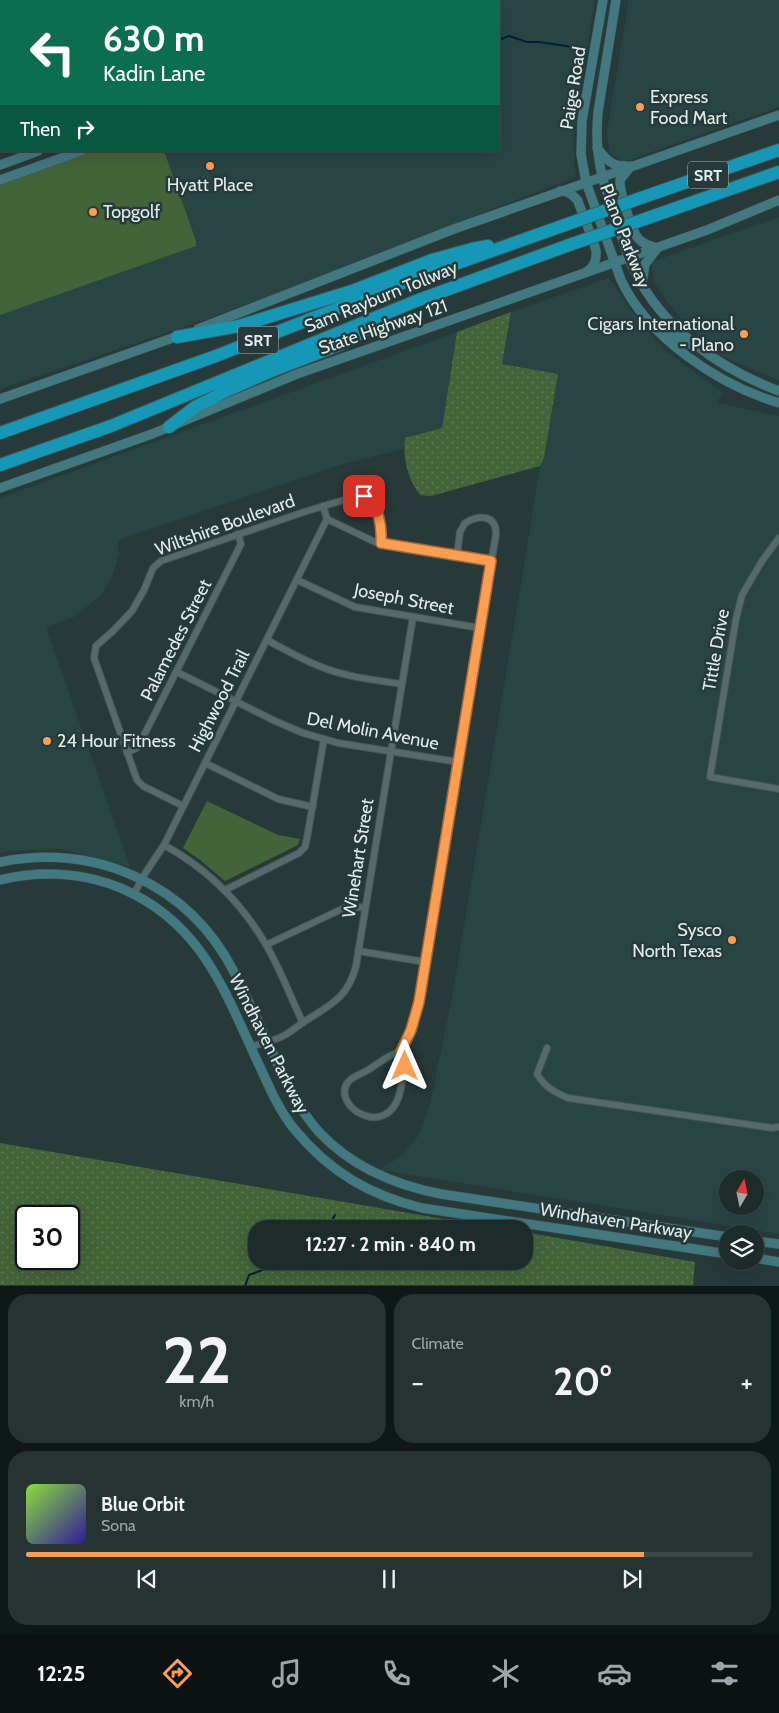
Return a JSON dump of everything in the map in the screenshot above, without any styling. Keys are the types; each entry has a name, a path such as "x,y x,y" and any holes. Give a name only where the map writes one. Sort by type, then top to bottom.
{"highway":[{"name":"Sam Rayburn Tollway","path":"0,433 216,356 410,280 779,150"},
{"name":"Sam Rayburn Tollway","path":"0,464 111,426 416,301 572,244 779,174"},
{"path":"177,337 239,326 352,291 432,260 472,248 515,242"},
{"path":"169,427 196,407 211,399 269,372 339,345 416,301"}],"main road":[{"name":"Paige Road","path":"586,182 581,154 582,121 603,0"},
{"name":"Paige Road","path":"601,176 596,131 616,0"},
{"path":"598,32 610,35"},
{"path":"0,399 235,316 430,238 601,176 779,115"},
{"path":"597,148 611,163 631,166"},
{"path":"35,152 0,165 2,179 78,152"},
{"path":"631,166 620,180 620,192 637,236 646,244 658,248 645,264 642,284"},
{"name":"Plano Parkway","path":"601,176 630,259 642,284 670,321 697,348 728,368 779,391"},
{"name":"Plano Parkway","path":"586,182 621,280 632,300 654,328 688,356 720,378 748,392 779,403"},
{"path":"559,191 566,191 578,201 596,251 595,261 591,269 579,276"},
{"name":"State Highway 121","path":"0,488 169,427 297,374 630,259 779,200"},
{"path":"579,276 612,273 621,280"},
{"path":"654,328 658,324 662,325 679,339 697,348"},
{"name":"Windhaven Parkway","path":"0,862 41,857 75,858 112,867 141,879 163,892 190,913 214,938 234,971 286,1083 306,1116 342,1152 368,1170 398,1183 425,1191 719,1236"},
{"name":"Windhaven Parkway","path":"0,880 39,874 80,876 110,884 134,894 173,921 200,950 212,967 273,1095 288,1121 330,1165 355,1183 383,1197 422,1208 719,1253"},
{"path":"465,1215 468,1198"},
{"path":"627,1239 630,1223"},
{"path":"764,1242 779,1244"},
{"path":"764,1260 779,1262"}],"street":[{"name":"Wiltshire Boulevard","path":"183,806 139,783 95,663 94,653 96,646 121,624 132,611 144,590 153,568 158,562 357,496 368,497 372,501 382,529 381,543"},
{"path":"323,506 327,519 370,540 491,561"},
{"path":"401,1051 387,1056 348,1083 345,1089 346,1097 353,1108 360,1114 369,1118 380,1116 388,1112 395,1105 399,1096 405,1066 401,1051 415,1017 491,561 496,529 492,522 487,518 468,521 460,532 457,555"},
{"name":"Highwood Trail","path":"134,894 141,879 164,845 327,519"},
{"name":"Palamedes Street","path":"127,753 138,748 177,672 241,544 238,534"},
{"name":"Tittle Drive","path":"779,538 762,561 742,595 736,619 710,777 779,790"},
{"name":"Joseph Street","path":"297,580 349,605 480,628"},
{"name":"Winehart Street","path":"250,1047 286,1034 328,1008 344,992 353,977 413,617"},
{"path":"267,640 331,671 402,684"},
{"name":"Del Molin Avenue","path":"177,672 293,729 324,739 458,762"},
{"path":"224,890 302,851 306,843 324,739"},
{"path":"205,763 278,799 313,806"},
{"path":"164,845 197,866 224,890 244,912 266,945 303,1023"},
{"path":"266,945 344,908 365,907"},
{"path":"358,951 425,962"},
{"path":"548,1048 537,1074 553,1092 568,1098 773,1128 779,1127"}],"shaded area":[{"path":"500,0 595,0 576,115 573,144 576,177 219,315 0,389 0,184 89,152 500,152"},
{"path":"629,0 779,0 779,107 624,162 610,154 607,132"},
{"path":"779,217 779,381 721,356 693,331 672,308 654,282 651,262"},
{"path":"609,278 642,325 667,352 722,392 717,403 779,416 779,1234 764,1232 764,1225 723,1225 380,1170 402,1155 419,1135 430,1104 453,993 540,466 544,458 558,374 502,364 511,312"},
{"path":"457,332 442,428 405,438 403,449 336,466 118,540 119,553 112,578 100,596 74,617 46,627 130,867 61,849 0,853 0,498"}],"green space":[{"name":"Topgolf","path":"85,152 164,152 196,241 196,246 0,315 0,182"},
{"path":"511,312 502,364 558,374 544,458 540,466 431,496 420,495 412,482 407,468 404,452 405,438 442,428 457,332"},
{"path":"207,801 278,835 300,839 298,845 225,881 183,848"},
{"path":"0,1143 449,1220 248,1220 248,1270 533,1270 533,1234 695,1262 693,1285 0,1285"}],"waterway":[{"path":"500,40 509,36 527,42 573,47"},
{"path":"332,1220 335,1215"},
{"path":"245,1286 249,1275 262,1270"}],"place":[{"name":"Express Food Mart","path":"640,107"},
{"name":"Hyatt Place","path":"210,166"},
{"name":"Topgolf","path":"93,212"},
{"name":"Cigars International - Plano","path":"744,334"},
{"name":"24 Hour Fitness","path":"47,741"},
{"name":"Sysco North Texas","path":"732,940"}],"route":[{"path":"364,496 372,501 378,517 382,529 381,543 491,561 419,1002 411,1030 401,1051 405,1066"}]}
